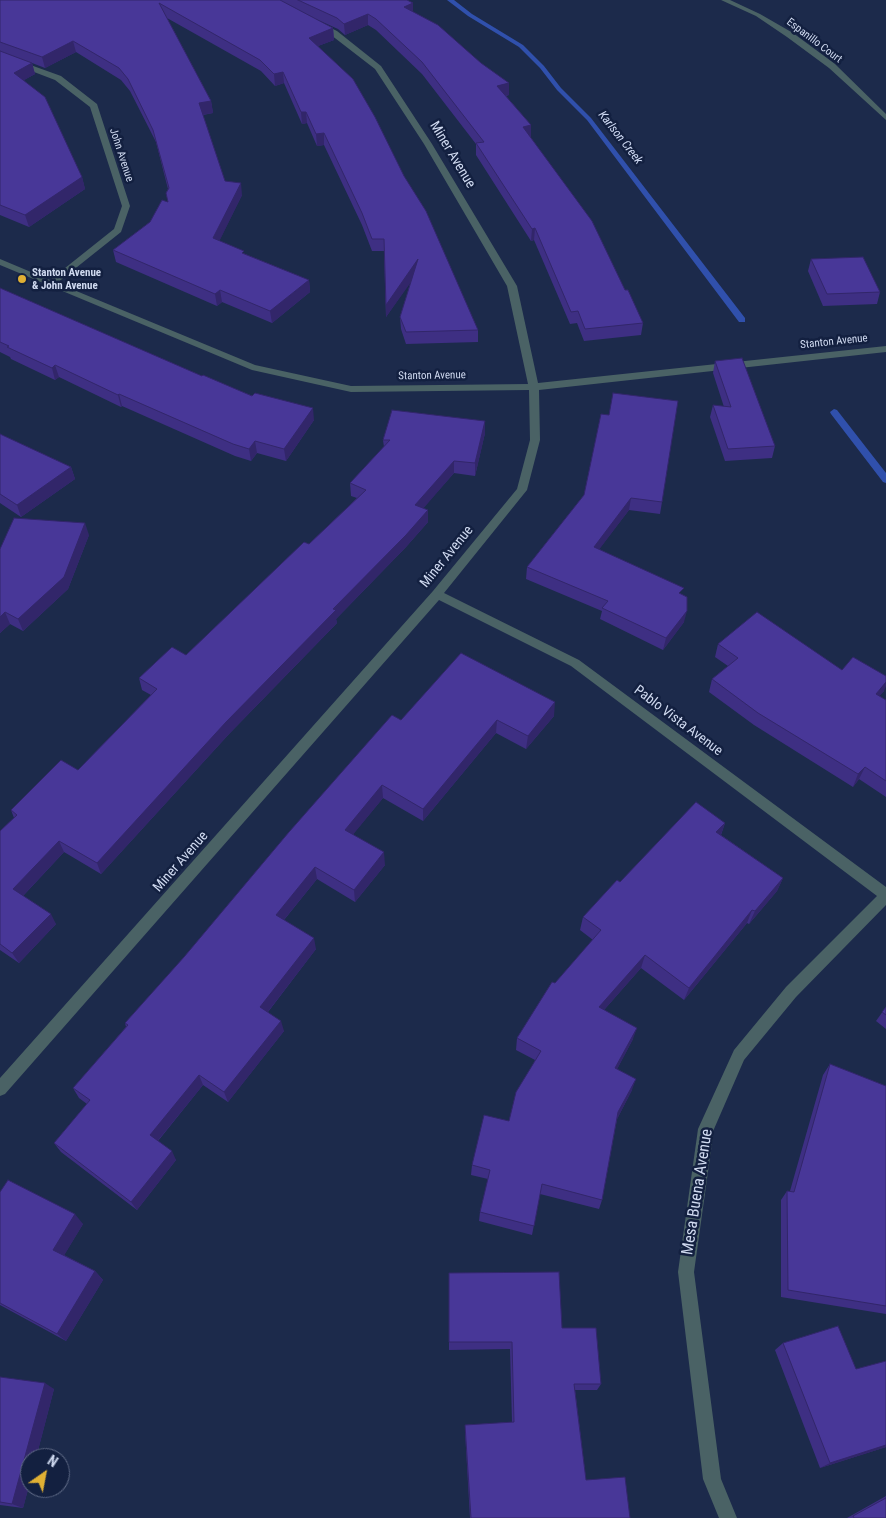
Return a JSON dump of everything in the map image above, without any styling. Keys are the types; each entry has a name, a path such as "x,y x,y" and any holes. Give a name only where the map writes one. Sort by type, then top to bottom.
{"street":[{"name":"Espanillo Court","path":"724,0 758,15 790,35 832,66 885,115"},
{"name":"Miner Avenue","path":"0,1089 437,594 522,490 535,440 534,387 512,286 428,144 378,68 334,33 309,21"},
{"name":"John Avenue","path":"0,56 58,78 94,106 126,206 118,230 50,284"},
{"name":"Stanton Avenue","path":"0,262 252,367 352,389 534,387 886,349"},
{"name":"Pablo Vista Avenue","path":"437,594 575,663 886,895"},
{"name":"Mesa Buena Avenue","path":"728,1518 712,1479 686,1272 706,1128 739,1054 791,992 886,895"}],"building":[{"path":"0,0 280,0 333,28 309,38 353,79 375,117 404,176 426,211 478,330 406,332 400,317 418,259 386,305 384,239 372,239 362,213 324,133 316,134 306,112 301,112 283,72 274,74 260,60 159,3 211,101 199,103 225,181 241,183 213,238 244,251 242,253 309,280 270,311 220,290 215,294 113,250 150,222 162,200 168,202 166,193 169,188 153,130 128,79 119,68 73,41 42,57 0,42"},
{"path":"298,0 407,0 413,3 404,7 438,25 481,63 509,83 497,86 531,125 523,127 592,221 643,323 585,329 578,311 571,312 535,228 532,229 476,143 484,142 422,62 376,19 368,14 344,24 337,18"},
{"path":"0,51 32,63 14,73 45,97 82,177 25,215 0,205"},
{"path":"863,257 880,292 827,294 811,259"},
{"path":"0,288 252,396 255,393 313,408 284,449 255,441 249,449 233,444 118,395 55,365 52,368 7,347 9,346 0,342"},
{"path":"742,358 775,446 728,449 713,405 731,407 715,361"},
{"path":"613,393 678,401 662,502 631,498 594,547 684,588 679,593 687,597 687,611 666,638 602,608 608,601 527,567 584,495 601,414 609,415"},
{"path":"392,410 485,421 475,463 454,461 415,505 428,510 406,535 333,609 336,610 226,722 97,863 59,841 13,889 51,914 12,953 0,944 0,831 17,815 11,810 61,760 78,770 157,689 139,678 172,647 186,655 304,542 309,544 366,490 350,483 390,440 383,440"},
{"path":"0,434 71,467 17,505 0,494"},
{"path":"14,518 85,523 64,577 18,619 5,612 0,617 0,549"},
{"path":"757,612 842,670 853,657 886,676 886,682 876,694 886,700 886,781 865,767 858,774 758,713 712,679 738,658 718,644"},
{"path":"461,653 555,702 528,736 497,720 423,809 382,785 345,830 384,852 354,890 315,867 276,915 314,938 260,1007 281,1021 224,1092 199,1075 150,1135 172,1151 131,1202 54,1143 90,1100 73,1088 128,1025 125,1023 392,715 401,720"},
{"path":"696,802 725,823 716,832 783,878 755,911 752,910 689,988 645,955 599,1007 637,1028 615,1068 636,1079 618,1112 602,1200 542,1184 534,1226 480,1212 490,1170 472,1165 484,1115 509,1121 516,1092 541,1051 517,1038 552,982 555,983 601,930 583,917 617,880 620,882"},
{"path":"886,1007 886,1015 882,1012"},
{"path":"830,1064 886,1086 886,1306 788,1290 787,1191 794,1192"},
{"path":"8,1180 75,1214 53,1250 95,1271 57,1334 0,1303 0,1192"},
{"path":"559,1272 562,1328 596,1328 601,1384 574,1384 586,1480 625,1477 630,1518 471,1518 465,1425 514,1422 512,1342 449,1342 449,1273"},
{"path":"838,1326 856,1369 886,1361 886,1445 830,1463 783,1343"},
{"path":"0,1377 45,1383 27,1448 20,1448 20,1475 12,1504 0,1502"},
{"path":"886,1498 886,1518 854,1518 853,1516"}],"waterway":[{"name":"Karlson Creek","path":"450,0 470,15 521,46 542,67 559,89 589,119 742,320"},
{"name":"Karlson Creek","path":"834,412 886,480"}],"place":[{"name":"Stanton Avenue & John Avenue","path":"22,279"}]}
